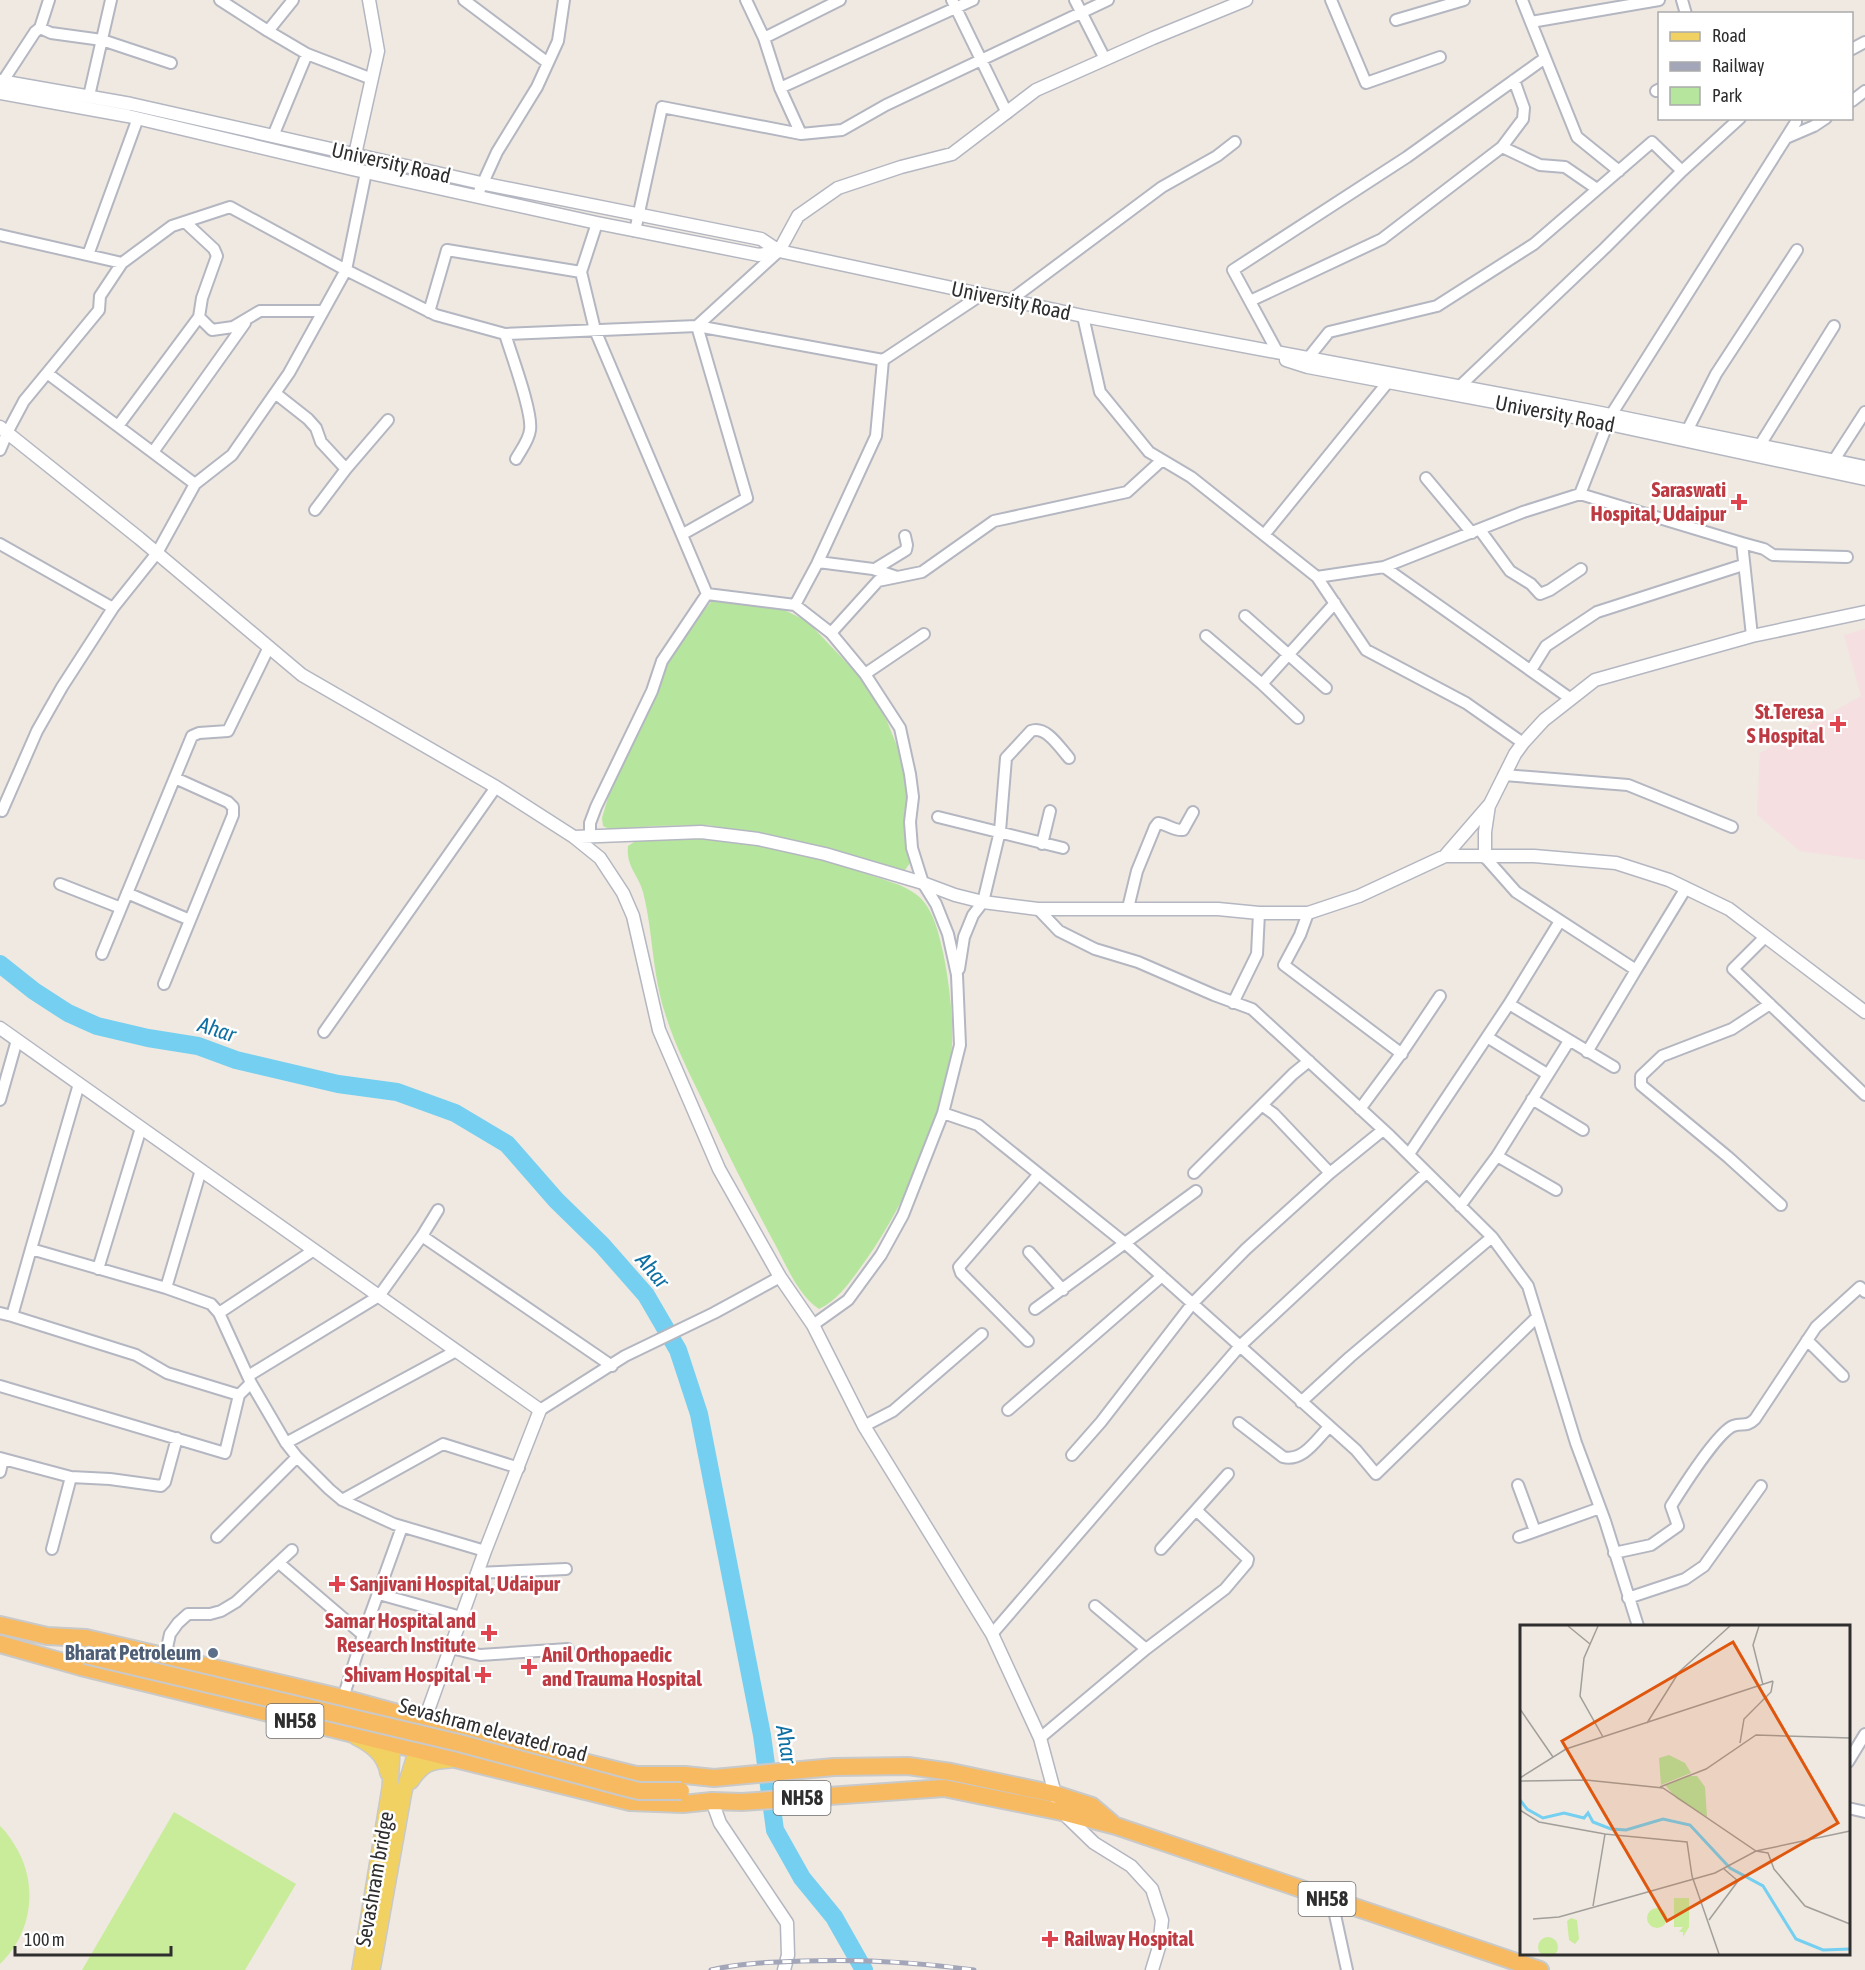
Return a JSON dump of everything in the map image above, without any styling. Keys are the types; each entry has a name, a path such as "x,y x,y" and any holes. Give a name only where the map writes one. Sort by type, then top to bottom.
{"highway":[{"name":"NH58","path":"0,1625 47,1636 86,1638 343,1698 499,1741 636,1775 684,1775 714,1778 860,1766 908,1766 951,1772 1055,1794 1092,1806 1116,1826"},
{"path":"47,1636 85,1655"},
{"name":"NH58","path":"0,1644 81,1667 352,1735 460,1759 630,1802 683,1804 712,1801 742,1802 944,1788 1062,1812 1116,1826 1540,1970"},
{"path":"45,1656 85,1655"},
{"name":"Sevashram elevated road","path":"85,1655 459,1743 623,1788 639,1791 681,1791"},
{"path":"681,1791 714,1778"},
{"path":"681,1791 712,1801"}],"main road":[{"path":"393,1712 397,1789"},
{"path":"397,1789 417,1750 425,1719"},
{"path":"352,1735 371,1745 386,1762 397,1789"},
{"path":"397,1789 419,1769 434,1761 460,1759"},
{"name":"Sevashram bridge","path":"360,1970 397,1789"},
{"name":"Sevashram bridge","path":"372,1970 397,1789"}],"street":[{"path":"1,85 35,32 40,28 49,0"},
{"path":"89,96 111,0"},
{"path":"219,0 307,54 372,79"},
{"path":"268,31 293,0"},
{"path":"352,169 378,51 369,0"},
{"path":"464,0 548,63"},
{"path":"477,196 497,152 537,87 558,41 564,0"},
{"path":"746,0 764,38 780,88 801,135"},
{"path":"764,38 820,4 840,0"},
{"path":"780,88 954,4 973,0"},
{"path":"1075,0 1105,59"},
{"path":"635,231 662,107 801,135 842,130 886,105 1108,0"},
{"path":"697,326 779,251 798,216 838,188 901,167 952,154 1036,90 1246,0"},
{"path":"1331,0 1366,83 1440,57"},
{"path":"1396,20 1464,0"},
{"path":"1522,0 1577,137 1619,171"},
{"path":"1531,22 1659,0"},
{"path":"954,4 1007,113"},
{"path":"40,28 51,33 102,40 171,63"},
{"path":"273,136 307,54"},
{"path":"1278,353 1233,270 1407,157 1545,58"},
{"path":"1250,302 1382,239 1502,147 1523,119 1524,108 1514,80"},
{"name":"University Road","path":"1,85 89,96 131,104 481,183 761,239 779,251 981,295 1012,299 1083,316 1244,348 1309,357 1460,386 1865,479"},
{"name":"University Road","path":"1,85 352,169 597,223 759,255 779,251"},
{"path":"88,255 138,118"},
{"path":"1460,386 1738,120"},
{"path":"1580,494 1609,419 1795,120"},
{"path":"1785,138 1815,126 1823,120"},
{"path":"1012,299 1161,187 1218,156 1235,142"},
{"path":"1309,357 1329,332 1437,306 1534,244 1652,142 1682,171"},
{"path":"1502,147 1540,165 1565,167 1597,189"},
{"path":"2,811 38,731 62,687 113,608 157,553 195,484 231,455 289,373 346,270 366,172"},
{"path":"0,450 4,429 24,401 99,310 100,296 122,263 172,226 230,207 429,312 505,334 697,326 883,360 981,295"},
{"path":"118,426 199,317 201,298 218,256 214,249 185,222"},
{"path":"597,223 581,272 595,330 707,594"},
{"path":"0,235 122,263"},
{"path":"429,312 447,250 581,272"},
{"path":"1687,431 1716,374 1797,250"},
{"path":"199,317 212,330 233,327 260,311 323,311"},
{"path":"1083,316 1100,392 1149,452 1191,477 1317,577 1366,650 1466,704 1523,743"},
{"path":"153,452 247,320"},
{"path":"683,534 747,498 697,326"},
{"path":"1760,445 1834,326"},
{"path":"505,334 526,400 531,427 516,459"},
{"name":"University Road","path":"1244,348 1308,367 1687,431 1865,467"},
{"path":"795,605 818,562 876,436 883,360"},
{"path":"47,373 195,484"},
{"path":"1264,535 1388,382"},
{"path":"275,393 308,419 316,428 321,442 346,469"},
{"path":"1834,460 1865,412"},
{"path":"315,510 388,420"},
{"path":"4,429 302,675 496,787 574,837 600,858 623,893 633,916 659,1030 719,1168 780,1277 813,1326 864,1426 992,1634 1040,1738 1062,1812 1094,1843 1131,1866 1152,1889 1162,1920 1159,1947 1152,1970"},
{"path":"831,633 878,581 922,572 994,521 1127,492 1162,459"},
{"path":"1426,478 1510,571 1531,584 1540,594 1550,591 1581,569"},
{"path":"1317,577 1384,567 1523,512 1580,494 1764,549 1773,555 1847,557"},
{"path":"874,569 906,550 908,545 905,536"},
{"path":"1742,543 1752,636"},
{"path":"0,544 113,608"},
{"path":"818,562 874,569 897,577"},
{"path":"1531,670 1546,646 1597,612 1743,565"},
{"path":"1384,567 1571,699"},
{"path":"707,594 795,605 831,633 865,674 900,728 913,797 910,822 912,848 922,883 936,904 948,934 957,975 960,1045 944,1113 903,1215 881,1255 848,1300 813,1326"},
{"path":"590,836 590,823 596,807 652,691 662,661 707,594"},
{"path":"1262,684 1335,603"},
{"path":"574,837 701,832 758,839 825,854 954,895 983,902 1038,909 1218,909 1259,913 1308,913 1359,896 1445,856 1490,804 1523,743 1544,720 1595,680 1752,636 1865,612"},
{"path":"1245,616 1326,688"},
{"path":"865,674 924,634"},
{"path":"1206,636 1298,718"},
{"path":"102,954 192,736 199,733 228,730 269,647"},
{"path":"957,975 964,937 973,915 983,902 1000,831 1006,758 1031,731 1036,729 1043,730 1069,758"},
{"path":"1504,775 1628,785 1732,827"},
{"path":"164,984 233,815 233,807 228,802 175,778"},
{"path":"324,1032 496,787"},
{"path":"1490,804 1485,832 1485,857 1516,892 1636,970"},
{"path":"1042,844 1050,811"},
{"path":"1128,908 1137,871 1155,827 1163,824 1178,831 1183,830 1193,812"},
{"path":"939,817 1063,848"},
{"path":"1445,856 1534,856 1616,863 1669,880 1729,909 1865,1012"},
{"path":"60,884 121,908"},
{"path":"1587,1052 1686,888"},
{"path":"127,893 190,921"},
{"path":"1038,909 1059,931 1095,949 1138,962 1252,1009 1409,1154 1492,1237 1528,1286 1576,1443 1600,1508 1638,1625"},
{"path":"1233,1003 1257,954 1259,913"},
{"path":"1308,913 1300,935 1284,965 1402,1054"},
{"path":"1409,1154 1509,1004 1560,921"},
{"path":"1765,937 1733,969 1865,1095"},
{"path":"1360,1109 1402,1054 1440,996"},
{"path":"1509,1004 1614,1067"},
{"path":"1770,1004 1732,1029 1662,1056 1641,1076 1641,1084 1781,1205"},
{"path":"0,1028 540,1410"},
{"path":"1487,1037 1546,1074"},
{"path":"0,1100 17,1040"},
{"path":"1460,1206 1497,1156 1546,1074 1569,1041"},
{"path":"1194,1173 1293,1074 1309,1061"},
{"path":"12,1316 79,1084"},
{"path":"1532,1099 1583,1130"},
{"path":"1263,1106 1274,1114 1330,1173"},
{"path":"944,1113 978,1125 1126,1244 1356,1450 1376,1474 1537,1317"},
{"path":"98,1269 141,1128"},
{"path":"1072,1455 1101,1422 1192,1304 1246,1249 1330,1173 1383,1130"},
{"path":"1497,1156 1556,1190"},
{"path":"166,1288 201,1170"},
{"path":"992,1634 1240,1346 1426,1173"},
{"path":"1028,1341 961,1273 959,1267 1038,1174"},
{"path":"1035,1309 1064,1290 1196,1191"},
{"path":"0,1386 225,1453 239,1395 250,1379 379,1296 438,1210"},
{"path":"422,1236 612,1366"},
{"path":"1301,1402 1350,1357 1492,1237"},
{"path":"31,1249 166,1288 211,1304 219,1313 250,1379 286,1443 297,1457 342,1500 402,1527 484,1551"},
{"path":"219,1313 314,1250"},
{"path":"1029,1252 1064,1290"},
{"path":"1008,1410 1162,1276"},
{"path":"425,1719 484,1551 519,1468 540,1410 625,1356 714,1313 780,1277"},
{"path":"1614,1553 1651,1545 1678,1526 1671,1506 1718,1440 1732,1426 1749,1425 1755,1419 1816,1327 1860,1287 1865,1293"},
{"path":"0,1313 136,1355 167,1373 239,1395"},
{"path":"864,1426 893,1411 982,1334"},
{"path":"1807,1340 1843,1376"},
{"path":"286,1443 456,1351"},
{"path":"1239,1423 1283,1457 1290,1459 1300,1457 1329,1427"},
{"path":"0,1472 2,1459 72,1478 110,1479 161,1486 165,1482 177,1438"},
{"path":"342,1500 443,1444 519,1468"},
{"path":"217,1538 297,1457"},
{"path":"1161,1549 1228,1474"},
{"path":"52,1549 72,1478"},
{"path":"1518,1485 1535,1531"},
{"path":"1628,1598 1685,1580 1704,1566 1761,1486"},
{"path":"1519,1537 1600,1508"},
{"path":"1040,1738 1146,1649 1225,1589 1246,1563 1248,1559 1196,1510"},
{"path":"343,1698 402,1527"},
{"path":"165,1657 170,1634 188,1614 210,1614 236,1602 292,1550"},
{"path":"279,1563 363,1635"},
{"path":"477,1573 566,1569"},
{"path":"378,1594 461,1617"},
{"path":"1095,1606 1146,1649"},
{"path":"451,1648 480,1655 568,1649"},
{"path":"1850,1759 1865,1734"},
{"path":"712,1801 720,1823 787,1923 788,1955 784,1970"},
{"path":"1850,1808 1865,1812"},
{"path":"1332,1901 1347,1970"}],"shaded area":[{"name":"St.Teresa S Hospital","path":"1865,629 1865,860 1800,851 1757,815 1760,753 1861,696 1844,635"}],"green space":[{"path":"733,600 780,608 807,621 863,680 887,721 903,761 908,805 905,844 910,863 905,870 897,872 812,844 708,825 611,830 603,826 602,818 613,781 666,664 683,636 711,602"},
{"path":"690,837 735,842 802,855 900,885 923,900 935,921 945,964 952,1018 951,1056 938,1112 904,1196 874,1248 846,1287 819,1309 805,1297 794,1280 741,1180 679,1051 661,998 643,892 629,860 628,846 640,838"},
{"path":"174,1812 296,1884 245,1970 82,1970"},
{"path":"0,1826 22,1859 27,1874 29,1907 20,1938 0,1964"}],"waterway":[{"name":"Ahar","path":"0,964 34,991 68,1013 97,1026 148,1038 198,1046 236,1060 338,1084 397,1092 455,1113 507,1144 556,1200 602,1245 646,1295 678,1350 699,1414 762,1735 775,1830 802,1878 834,1917 864,1970"}],"railway":[{"path":"711,1970 757,1963 846,1960 910,1963 974,1970"}],"place":[{"name":"Saraswati Hospital, Udaipur","path":"1739,502"},
{"name":"St.Teresa S Hospital","path":"1838,724"},
{"name":"Sanjivani Hospital, Udaipur","path":"337,1584"},
{"name":"Samar Hospital and Research Institute","path":"489,1633"},
{"name":"Bharat Petroleum","path":"213,1653"},
{"name":"Anil Orthopaedic and Trauma Hospital","path":"529,1667"},
{"name":"Shivam Hospital","path":"483,1675"},
{"name":"Railway Hospital","path":"1050,1939"}]}
